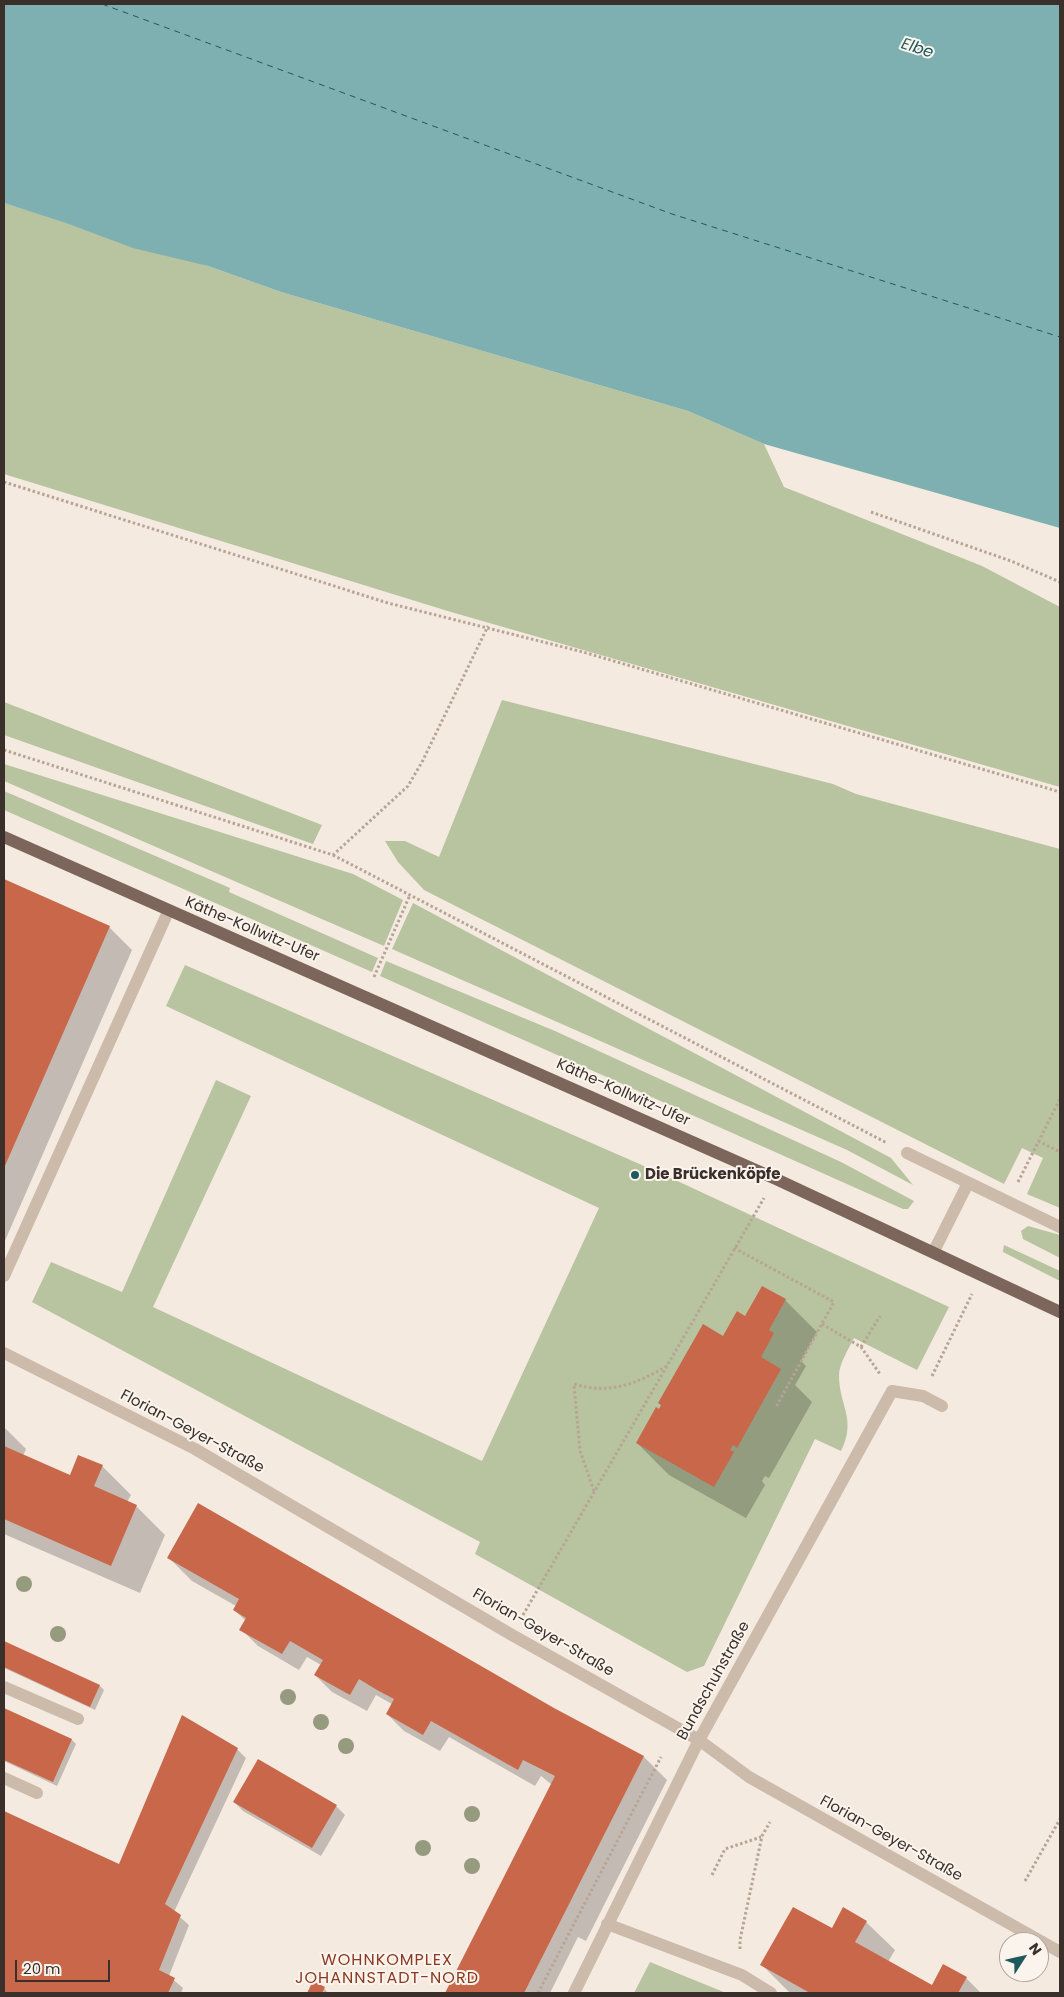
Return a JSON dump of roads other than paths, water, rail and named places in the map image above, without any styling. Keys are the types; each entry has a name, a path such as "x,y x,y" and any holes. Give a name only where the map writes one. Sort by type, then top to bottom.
{"main road":[{"name":"Käthe-Kollwitz-Ufer","path":"4,837 168,912 776,1179 934,1251 1060,1312"}],"street":[{"name":"Käthe-Kollwitz-Ufer","path":"4,1276 168,912"},
{"path":"907,1153 1060,1227"},
{"path":"934,1251 968,1183"},
{"name":"Florian-Geyer-Straße","path":"4,1353 195,1449 512,1635 700,1740 748,1777 1060,1952"},
{"name":"Bundschuhstraße","path":"574,1993 700,1740 892,1391 923,1396 942,1406"},
{"path":"4,1687 78,1718"},
{"path":"4,1778 37,1793"},
{"path":"607,1924 742,1975 771,1993"}],"water":[{"name":"Elbe","path":"4,4 1060,4 1060,528 764,444 688,411 281,292 208,266 133,248 66,223 4,203"}],"place":[{"name":"Die Brückenköpfe","path":"635,1175"}],"district":[{"name":"WOHNKOMPLEX JOHANNSTADT-NORD","path":"387,1970"}]}
